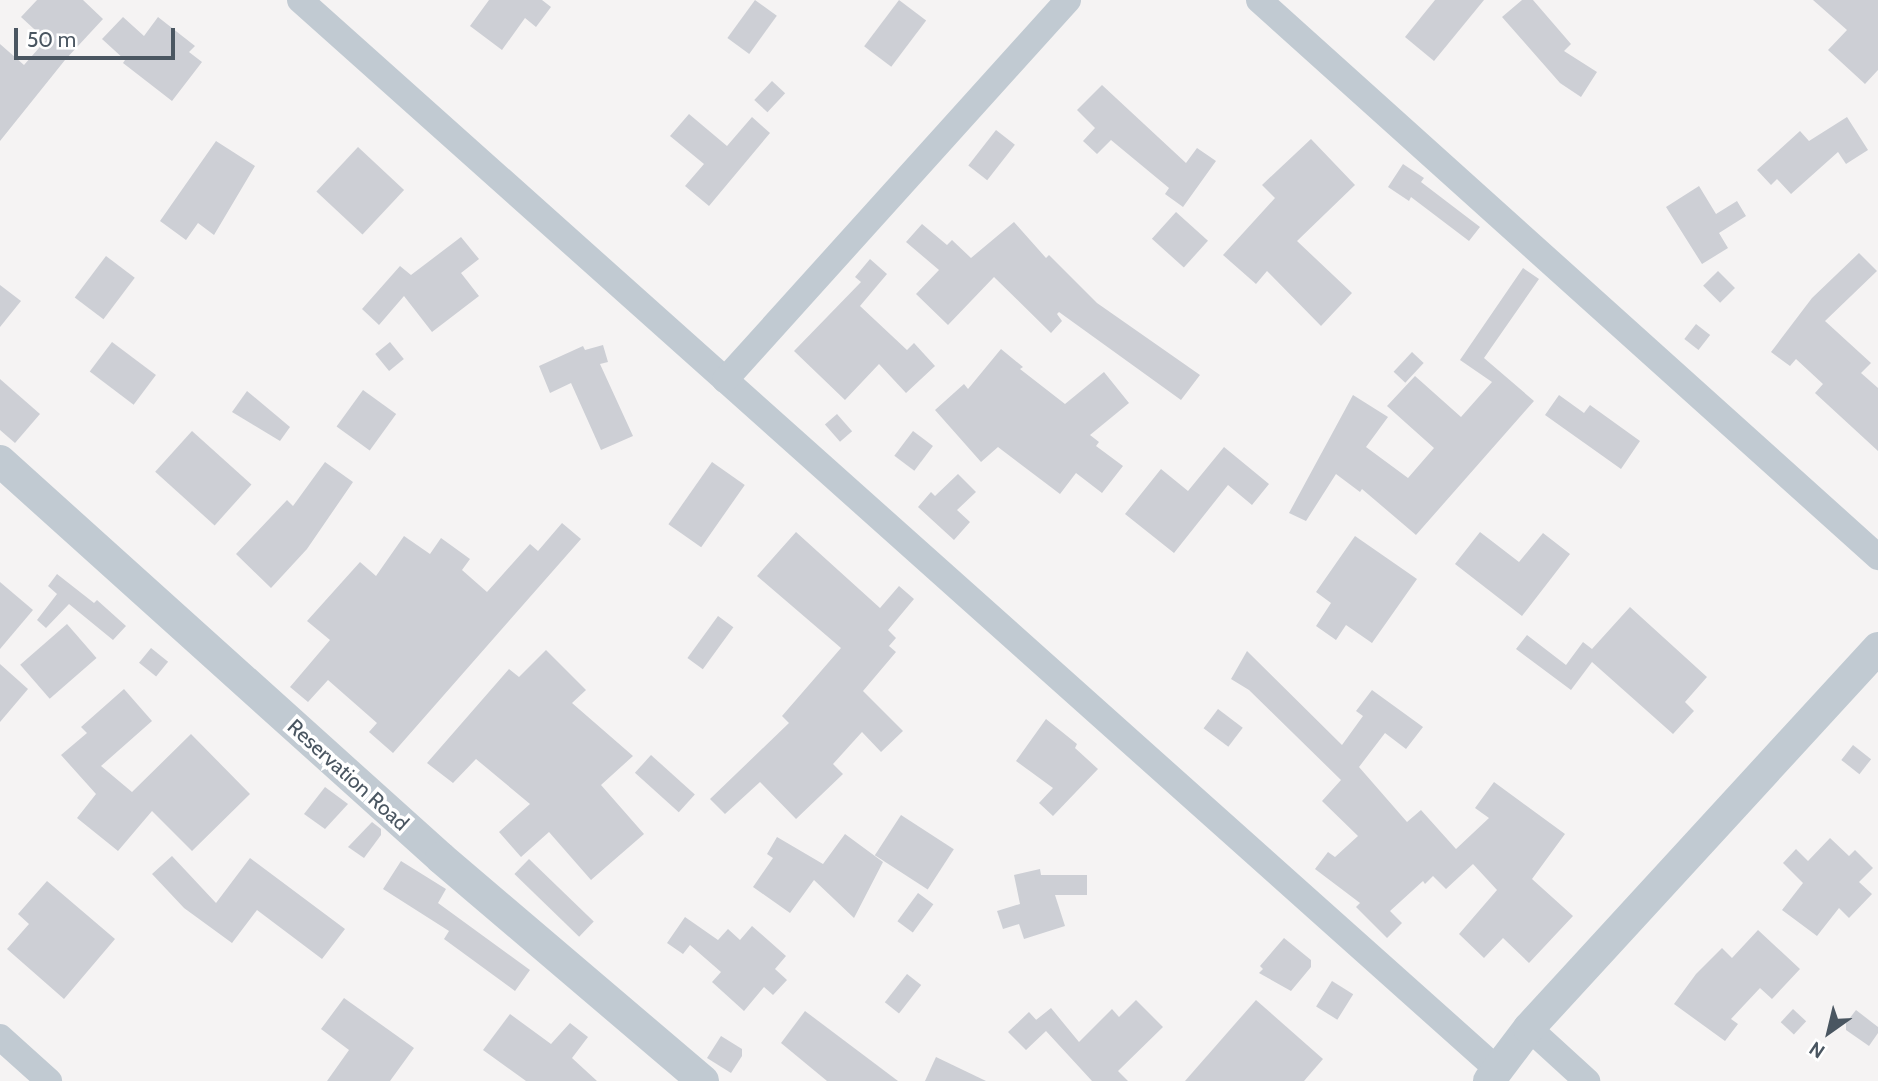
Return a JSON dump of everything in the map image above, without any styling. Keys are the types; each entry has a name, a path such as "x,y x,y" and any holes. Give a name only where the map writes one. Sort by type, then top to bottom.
{"street":[{"path":"300,0 725,380 1493,1076 1529,1028 1878,648"},
{"path":"725,380 1068,0"},
{"path":"1259,0 1878,557"},
{"name":"Reservation Road","path":"0,461 440,858 697,1079"},
{"path":"1529,1028 1587,1081"},
{"path":"0,1037 49,1081"}],"building":[{"path":"37,0 83,0 103,19 65,60 0,141 0,44 24,65 46,40 21,17"},
{"path":"489,0 542,0 551,7 536,27 525,18 502,50 470,26"},
{"path":"755,0 777,16 749,54 727,38"},
{"path":"899,0 926,20 891,67 864,46"},
{"path":"1435,0 1484,0 1434,61 1405,37"},
{"path":"1522,0 1533,0 1571,44 1564,51 1597,72 1581,97 1560,83 1502,17"},
{"path":"1813,0 1878,0 1878,70 1865,84 1828,50 1847,30"},
{"path":"123,17 144,36 158,17 195,46 189,52 202,62 172,101 123,63 125,60 102,39"},
{"path":"772,81 785,93 767,112 754,100"},
{"path":"1102,85 1186,163 1197,148 1216,161 1183,207 1165,194 1169,188 1111,140 1097,154 1083,141 1095,128 1077,110"},
{"path":"689,114 727,146 752,117 770,133 709,206 685,186 704,164 670,136"},
{"path":"1847,117 1868,150 1846,164 1838,152 1791,194 1777,179 1771,185 1757,170 1800,131 1809,141"},
{"path":"996,130 1015,145 987,180 968,165"},
{"path":"1311,139 1355,185 1297,241 1352,293 1321,326 1267,271 1256,284 1223,255 1275,198 1262,185"},
{"path":"216,141 255,166 214,235 198,223 186,240 160,221"},
{"path":"358,147 404,190 362,235 316,192"},
{"path":"1403,164 1424,178 1421,182 1480,227 1469,241 1411,197 1409,201 1388,187"},
{"path":"1699,186 1716,214 1737,201 1746,216 1719,233 1728,248 1702,264 1666,207"},
{"path":"1176,212 1208,241 1184,268 1152,239"},
{"path":"1014,222 1046,258 1049,255 1097,303 1200,375 1181,400 1059,312 1057,314 1062,321 1051,333 994,277 948,325 916,294 939,270 906,242 922,224 947,245 952,240 971,258"},
{"path":"461,237 479,259 461,273 479,296 432,332 404,296 379,325 362,309 400,266 411,275"},
{"path":"1859,253 1877,271 1825,321 1871,363 1861,373 1878,388 1878,451 1815,393 1823,384 1796,359 1790,366 1771,352 1812,298"},
{"path":"106,256 135,278 103,319 75,298"},
{"path":"870,259 887,274 860,306 907,350 914,343 935,366 906,393 879,364 845,400 794,351 861,282 855,277"},
{"path":"1523,268 1539,279 1484,358 1534,401 1416,535 1362,489 1360,492 1336,474 1306,521 1289,513 1353,395 1388,417 1366,447 1408,478 1434,448 1387,406 1415,376 1461,417 1492,382 1460,360"},
{"path":"1718,271 1735,288 1720,303 1703,286"},
{"path":"0,285 21,301 0,327"},
{"path":"1696,324 1710,335 1698,350 1684,339"},
{"path":"112,342 156,375 134,405 90,372"},
{"path":"390,342 404,359 389,371 375,354"},
{"path":"603,345 608,362 600,364 633,436 601,450 571,383 550,393 539,366 583,346 585,350"},
{"path":"1001,349 1023,367 1020,369 1065,404 1104,372 1129,403 1090,435 1099,442 1096,446 1123,466 1102,493 1076,473 1060,494 998,447 981,462 935,410 964,384 968,389"},
{"path":"1412,352 1424,363 1405,383 1394,372"},
{"path":"0,379 40,414 15,443 0,430"},
{"path":"363,390 396,414 370,451 337,426"},
{"path":"247,391 290,427 280,441 232,412"},
{"path":"1559,395 1584,413 1590,405 1640,441 1621,469 1545,415"},
{"path":"837,414 852,431 840,442 825,424"},
{"path":"192,431 251,485 215,525 155,472"},
{"path":"913,431 933,446 914,471 894,456"},
{"path":"1224,447 1269,484 1252,505 1228,485 1174,553 1125,514 1161,469 1188,491"},
{"path":"325,462 353,482 307,549 271,588 236,554 287,500 293,506"},
{"path":"712,462 745,485 701,547 668,524"},
{"path":"958,474 976,492 957,510 970,522 954,540 918,507 931,492 935,496"},
{"path":"562,523 581,539 393,753 369,732 377,723 328,680 308,702 290,687 330,640 307,621 360,562 376,576 404,536 430,554 441,538 470,559 462,570 487,592 530,544 538,551"},
{"path":"796,532 880,608 899,586 914,599 888,630 896,638 889,646 896,652 863,691 903,731 881,752 862,732 833,764 843,774 796,819 760,782 725,814 710,799 789,723 782,716 841,648 757,576"},
{"path":"1480,532 1519,562 1543,533 1570,554 1522,616 1455,564"},
{"path":"1355,536 1417,579 1372,643 1346,625 1336,640 1316,626 1331,603 1316,592"},
{"path":"57,574 94,603 97,600 126,626 113,640 69,604 46,628 37,620 57,594 48,586"},
{"path":"0,582 33,610 0,649"},
{"path":"1630,607 1707,677 1685,702 1694,711 1673,734 1592,662 1571,690 1516,649 1527,635 1566,665 1583,642 1592,649"},
{"path":"718,616 733,627 703,669 687,658"},
{"path":"67,624 97,658 50,699 20,665"},
{"path":"151,648 168,662 156,677 139,663"},
{"path":"546,650 586,690 572,703 633,756 601,785 644,834 591,880 549,832 521,857 499,832 530,804 476,759 453,783 427,763 509,669 519,677"},
{"path":"1247,651 1342,745 1363,716 1356,711 1372,690 1423,727 1406,749 1385,733 1359,767 1407,822 1421,810 1456,849 1489,818 1475,808 1494,782 1565,834 1532,879 1573,916 1529,963 1503,938 1484,958 1459,934 1497,890 1473,864 1446,889 1433,876 1425,884 1423,881 1390,911 1402,923 1387,938 1356,907 1360,903 1315,869 1328,852 1335,857 1358,836 1322,801 1341,780 1249,690 1231,679"},
{"path":"0,664 28,689 0,722"},
{"path":"124,689 152,721 101,766 132,792 191,734 250,794 192,851 152,811 118,851 77,818 96,794 61,755 87,733 81,727"},
{"path":"1218,709 1243,728 1228,747 1204,728"},
{"path":"1046,719 1077,744 1075,748 1098,769 1053,816 1039,803 1053,788 1016,761"},
{"path":"1853,745 1871,759 1859,774 1841,760"},
{"path":"651,755 695,794 679,812 635,773"},
{"path":"325,787 348,804 325,829 304,814"},
{"path":"901,815 954,849 928,890 875,855"},
{"path":"372,822 381,829 381,835 364,858 348,847"},
{"path":"845,834 883,862 854,918 814,880 790,913 753,887 773,858 767,854 777,837 823,864"},
{"path":"1830,838 1849,856 1855,850 1873,868 1859,882 1872,894 1849,918 1839,908 1817,936 1782,910 1803,883 1783,863 1796,849 1808,861"},
{"path":"172,856 216,903 250,858 345,929 322,959 257,910 232,943 184,908 152,874"},
{"path":"529,859 594,922 579,937 514,874"},
{"path":"401,861 446,889 438,903 530,970 515,991 444,939 449,931 383,889"},
{"path":"1040,869 1041,875 1087,875 1087,895 1055,895 1065,926 1024,939 1019,924 1003,929 997,911 1020,904 1014,875"},
{"path":"47,881 115,939 64,999 7,949 29,924 18,914"},
{"path":"918,893 933,904 913,932 897,921"},
{"path":"685,917 718,940 728,929 740,940 752,926 786,956 775,969 787,980 773,995 764,987 744,1011 712,982 721,972 690,945 683,954 667,943"},
{"path":"1758,930 1800,969 1772,999 1760,988 1731,1019 1738,1024 1725,1041 1674,1004 1696,974 1722,948 1732,958"},
{"path":"1284,938 1311,960 1311,967 1291,991 1259,973 1263,969 1260,966"},
{"path":"907,974 921,985 899,1013 885,1002"},
{"path":"1332,981 1353,994 1337,1020 1316,1006"},
{"path":"344,998 414,1048 390,1081 327,1081 349,1050 321,1029"},
{"path":"1136,1000 1163,1027 1118,1071 1128,1081 1092,1081 1046,1031 1026,1050 1008,1032 1029,1012 1036,1020 1051,1008 1079,1042 1112,1009 1119,1017"},
{"path":"1256,1000 1323,1059 1304,1081 1185,1081"},
{"path":"1793,1009 1806,1021 1794,1034 1781,1022"},
{"path":"1856,1010 1878,1027 1878,1033 1869,1046 1846,1030 1846,1023"},
{"path":"805,1011 898,1081 827,1081 781,1043"},
{"path":"510,1014 551,1044 570,1023 588,1037 572,1058 597,1081 526,1081 483,1050"},
{"path":"721,1036 742,1049 742,1056 731,1073 707,1058"},
{"path":"936,1057 986,1081 925,1081"}]}
